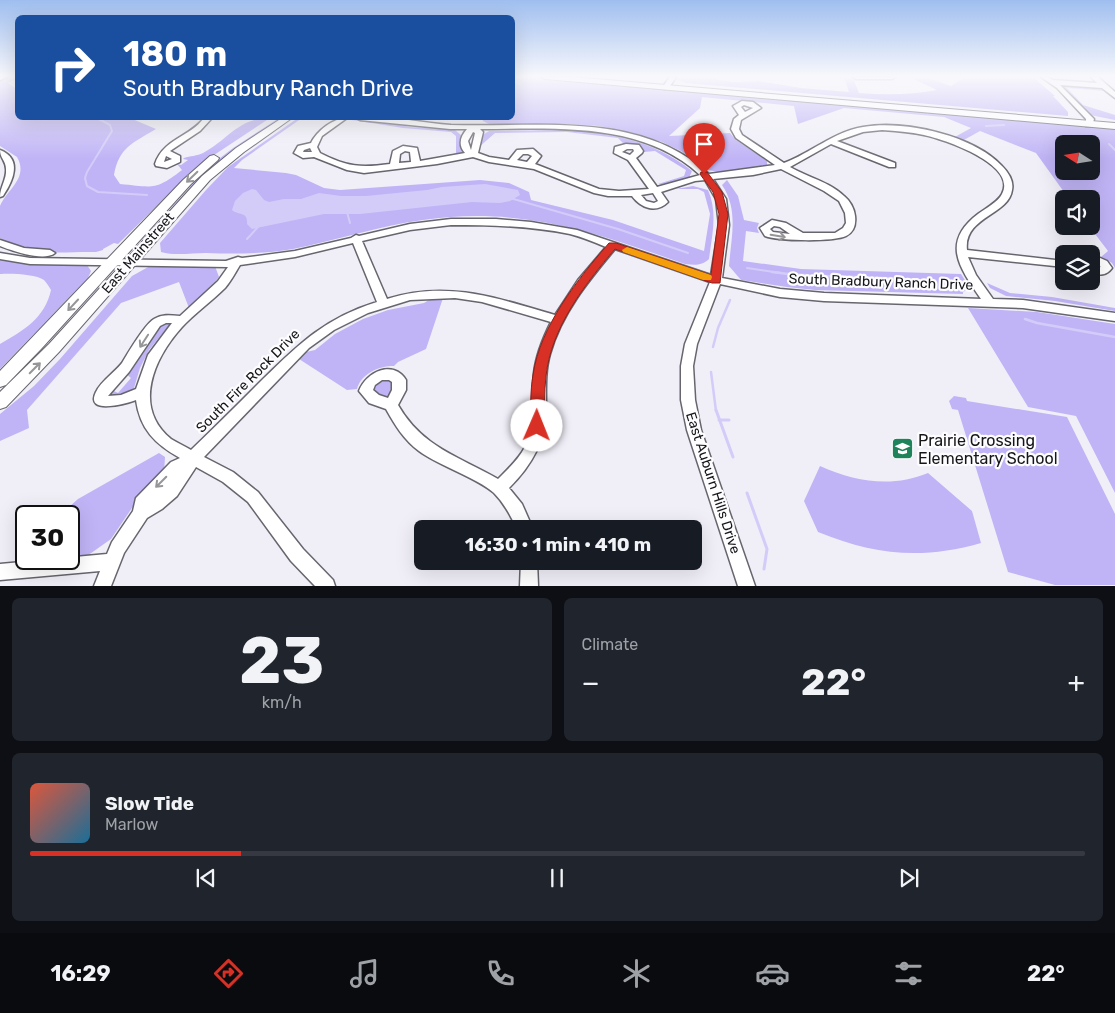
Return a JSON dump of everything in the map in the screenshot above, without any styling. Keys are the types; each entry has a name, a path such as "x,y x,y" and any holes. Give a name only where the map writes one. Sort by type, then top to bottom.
{"main road":[{"path":"908,104 1115,126"},
{"path":"928,104 1080,118 1090,122 1115,121"},
{"name":"East Mainstreet","path":"0,381 37,344 198,171 271,120"},
{"name":"East Mainstreet","path":"0,402 48,354 212,172 284,120"}],"street":[{"path":"1067,104 1080,118"},
{"path":"1074,104 1090,122"},
{"path":"742,114 735,126 737,134 784,166 834,193 846,204 850,212 849,227 842,234 828,237 802,236"},
{"path":"166,153 207,120"},
{"path":"341,120 319,135 314,149 325,159 354,168 370,170 474,154"},
{"name":"East Auburn Hills Drive","path":"396,120 473,128 576,127 620,133 648,141 672,151 694,165 708,178 719,196 724,214 716,280 691,344 687,366 688,400 694,430 747,586"},
{"path":"475,120 473,128 468,132 464,145 467,151 491,160 528,165 593,191 618,194 700,183 708,178 784,166 805,158 844,135 859,130 903,129 934,135 955,142 993,162 1006,178 1007,193 1004,198 967,229 962,239 962,253 967,269 989,302"},
{"path":"832,142 892,165"},
{"path":"394,167 396,153 403,148 414,150 416,164"},
{"path":"511,162 520,152 530,151 537,156 528,165"},
{"path":"0,153 9,160 12,170 0,194"},
{"path":"631,158 655,189 662,200 661,204 658,206 644,205 634,193"},
{"name":"South Bradbury Ranch Drive","path":"117,258 226,264 238,260 284,256 419,225 486,221 549,228 613,245 716,280 760,290 812,297 989,302 1062,308 1115,317"},
{"path":"356,238 383,303"},
{"path":"0,243 12,249 29,252 117,258"},
{"path":"499,488 526,458 536,438 540,368 546,347 558,320 585,278 613,245"},
{"path":"962,253 1055,263"},
{"path":"0,256 25,260 117,258"},
{"path":"238,260 216,291 182,320 154,355 142,392 146,414 156,433 166,444 228,477 253,497 297,555 327,586"},
{"path":"1100,262 1107,268 1100,272"},
{"name":"South Fire Rock Drive","path":"112,562 127,533 141,513 152,509 187,473 192,459 311,340 344,318 383,303 416,295 461,294 558,320"},
{"path":"142,392 114,401 105,402 101,399 102,393 127,365 156,323 164,319 182,320"},
{"path":"391,405 404,428 420,445 443,460 499,488 516,509 521,520"},
{"path":"0,572 112,562 102,586"},
{"path":"529,570 529,586"}],"shaded area":[{"path":"0,104 15,104 15,120 135,120 156,129 134,142 123,152 119,158 114,175 120,184 153,186 166,181 182,170 177,164 181,165 188,160 184,158 198,155 212,148 241,126 256,120 267,120 208,159 118,244 114,243 96,252 33,251 10,244 0,238 0,206 19,177 20,164 17,157 0,146"},
{"path":"515,104 701,104 700,108 669,136 730,133 736,140 767,161 767,165 719,172 708,170 681,151 662,142 633,133 599,126 567,124 491,125 483,120 515,120"},
{"path":"777,104 836,104 1115,128 1115,268 1112,263 1101,257 1108,251 1096,235 1100,235 1100,190 1063,190 1055,180 1100,180 1100,135 1055,135 1055,179 1036,153 980,131 962,141 953,138 971,128 944,117 844,108 798,124 794,106"},
{"path":"933,104 1061,104 1068,112 1068,116"},
{"path":"1079,104 1115,115 1115,120 1090,115"},
{"path":"276,120 280,120 215,165 142,241 206,169 233,148"},
{"path":"295,120 299,120 242,160 234,168 296,175 324,188 340,190 480,180 509,183 529,192 531,200 613,220 704,251 710,214 704,192 698,189 676,189 693,186 708,190 713,207 714,216 709,259 701,264 685,264 588,232 525,219 493,216 423,220 374,229 293,249 271,252 178,254 161,252 160,243 228,167"},
{"path":"352,120 455,130 461,135 459,143 463,153 453,156 456,153 456,136 451,132 403,128"},
{"path":"564,130 615,136 647,145 663,152 692,171 689,178 662,185 658,184 684,176 686,170 655,151 644,152 638,145 624,144 618,138 567,132 495,133 478,148 481,136 489,131"},
{"path":"727,180 738,196 744,220 759,223 757,228 759,233 746,231 743,261 801,269 961,274 970,288 963,292 963,294 815,290 741,280 729,266 733,224 731,204 722,185"},
{"path":"485,184 518,190 520,195 510,201 500,203 472,202 360,214 324,214 252,229 247,224 245,215 232,210 235,201 243,193 252,189 256,190 264,200 269,202 284,199 301,199 319,193 341,196 366,196"},
{"path":"0,258 83,264 87,265 91,271 88,278 0,369 0,344 32,323 44,308 51,290 44,280 35,276 0,274"},
{"path":"150,266 215,266 219,277 210,289 189,308 179,282 121,303 27,410 29,428 0,441 0,414 34,386 60,359 132,276"},
{"path":"987,283 1010,293 1052,297 1115,308 1115,311 1055,301 1006,296 990,288"},
{"path":"432,298 443,298 426,349 398,362 394,366 376,369 362,379 357,389 347,390 299,359 306,352 315,350 335,334 363,319 388,310 424,303"},
{"path":"968,308 1037,312 1115,324 1115,493 1076,416 1028,407"},
{"path":"162,323 170,324 149,350 140,368 134,388 118,397 107,397 110,389 118,393 131,378 125,373"},
{"path":"385,379 395,384 388,398 374,391 377,383"},
{"path":"954,396 966,398 967,401 1067,417 1115,514 1115,585 1055,585 1008,572 958,410 952,409 949,401"},
{"path":"159,453 165,457 164,473 134,505 111,539 87,556 80,556 80,505 71,505 78,499"},
{"path":"820,466 847,476 888,482 914,478 928,473 972,511 981,543 939,552 898,552 859,546 818,532 804,501"}],"waterway":[{"path":"101,120 110,125 112,131 87,172 85,178 87,186 98,192 147,195"},
{"path":"986,126 1004,125"},
{"path":"1109,144 1115,150"},
{"path":"510,198 618,229 688,253"},
{"path":"347,212 350,223"},
{"path":"247,239 258,227"},
{"path":"747,268 778,273"},
{"path":"772,272 778,273"},
{"path":"778,273 813,276 875,277 936,284"},
{"path":"713,347 718,328 730,300"},
{"path":"1025,319 1037,323 1115,337"},
{"path":"711,372 716,411"},
{"path":"716,410 720,420"},
{"path":"720,420 729,420"},
{"path":"720,420 733,457"},
{"path":"747,493 767,549 764,569"}],"slow traffic":[{"path":"627,250 707,277"}],"place":[{"name":"Prairie Crossing Elementary School","path":"902,449"}],"route":[{"path":"537,426 539,375 544,352 551,335 558,320 585,278 613,245 716,280 724,214 718,192 704,174"}]}
